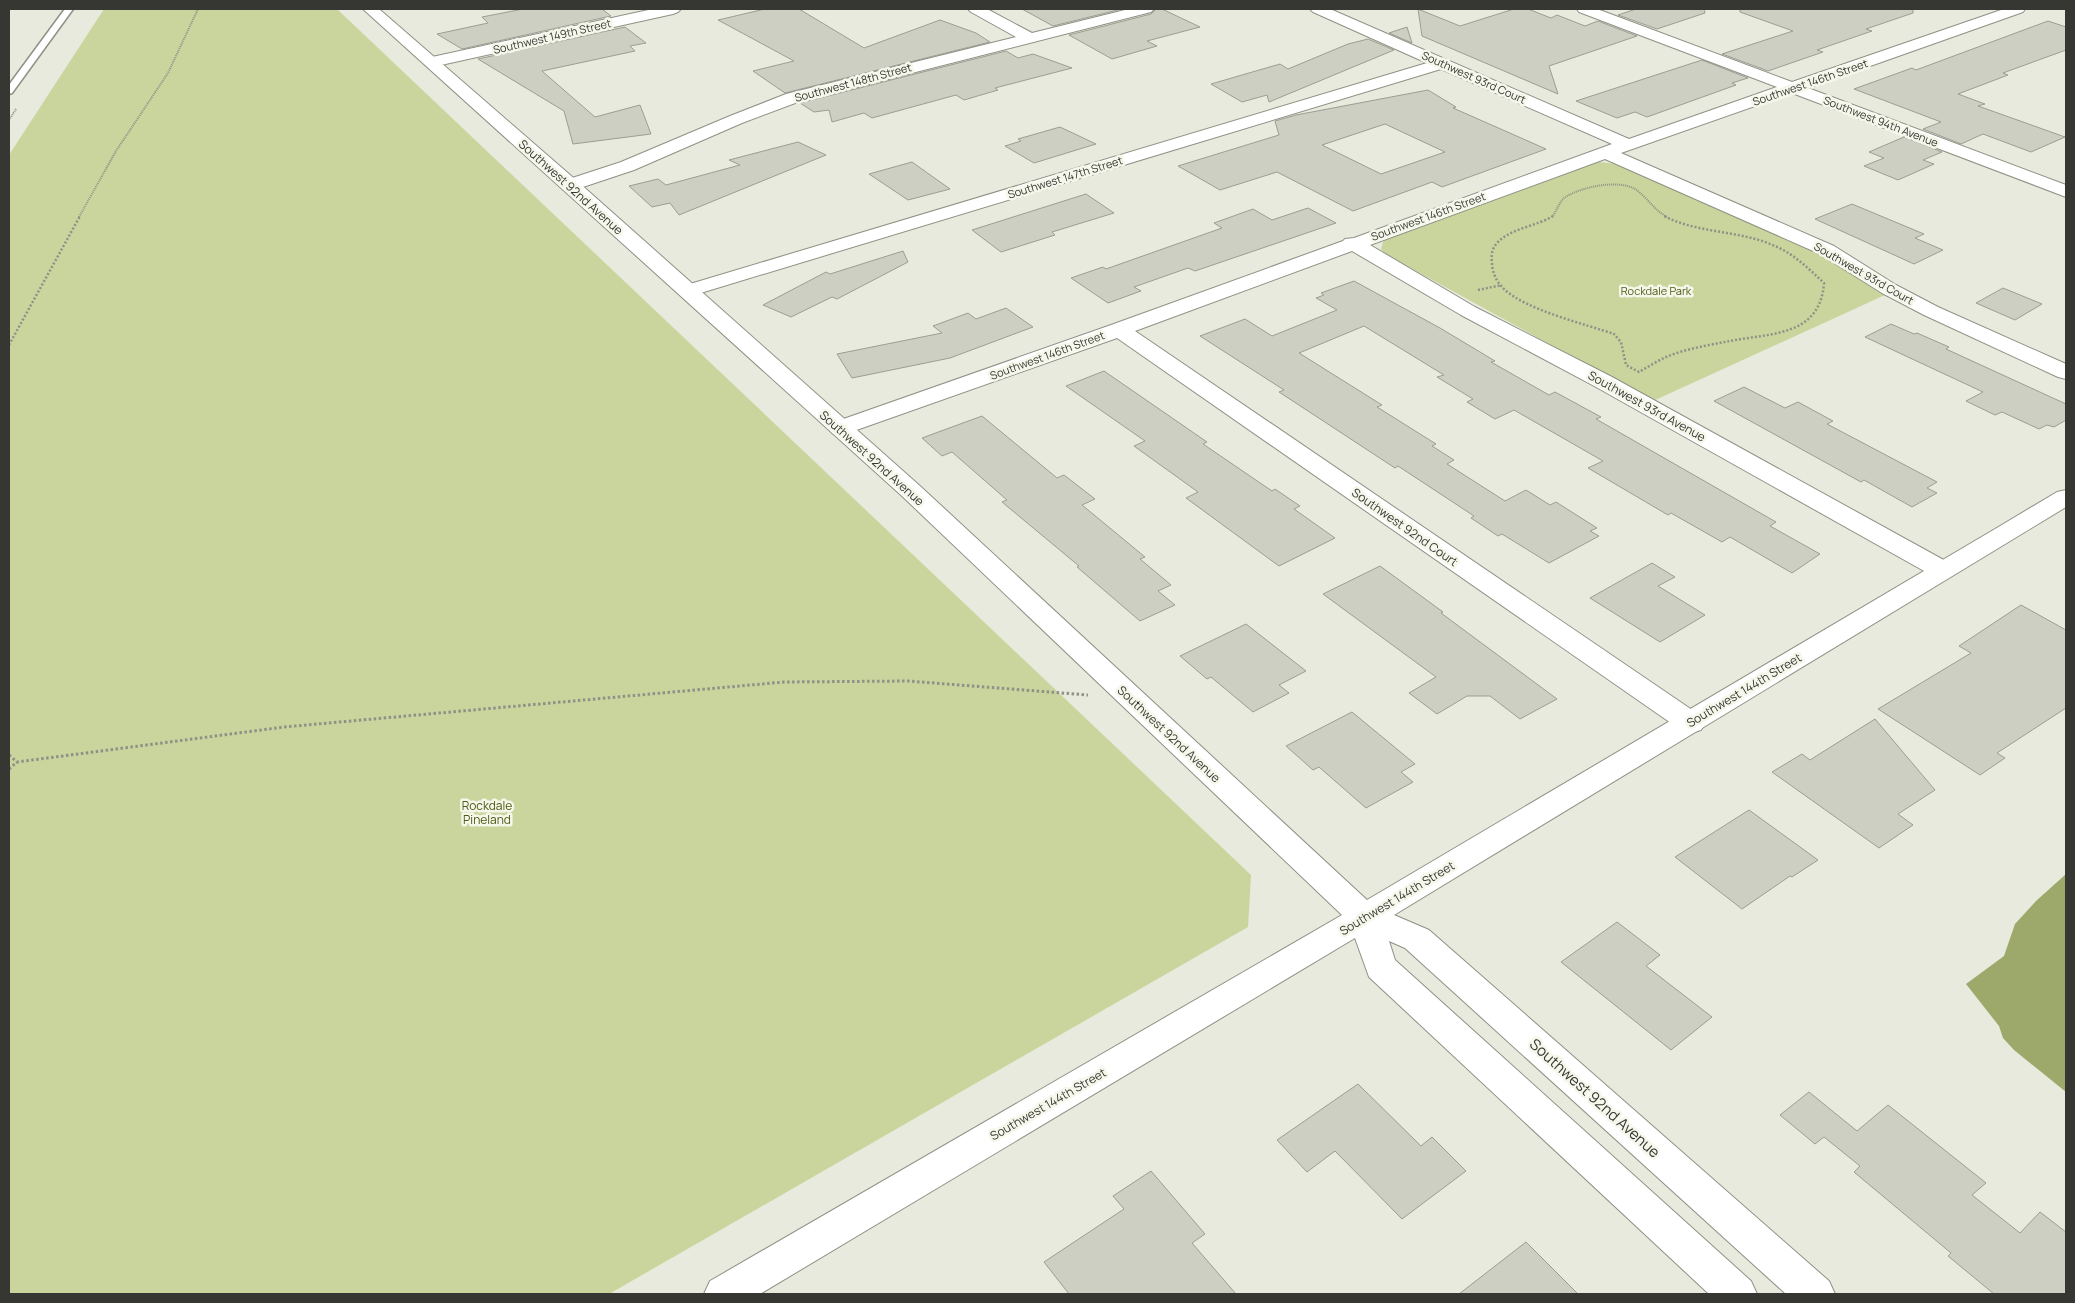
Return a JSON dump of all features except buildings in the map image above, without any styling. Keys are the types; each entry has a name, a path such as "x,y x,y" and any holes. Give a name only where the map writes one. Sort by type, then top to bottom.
{"street":[{"name":"Southwest 92nd Avenue","path":"370,9 570,185 910,491 1364,917 1417,938 1815,1294"},
{"name":"Southwest 149th Street","path":"432,62 673,9"},
{"path":"976,9 1030,38"},
{"name":"Southwest 148th Street","path":"570,185 597,178 651,158 754,112 792,98 1146,9"},
{"name":"Southwest 93rd Court","path":"1318,9 1629,145"},
{"name":"Southwest 94th Avenue","path":"1584,9 2066,191"},
{"name":"Southwest 146th Street","path":"840,428 1118,330 1352,243 2018,9"},
{"name":"Southwest 147th Street","path":"687,291 1443,63"},
{"name":"Southwest 93rd Court","path":"1606,153 1827,250 1889,289 1931,311 2066,372"},
{"name":"Southwest 93rd Avenue","path":"1352,243 1468,311 1604,382 1942,570"},
{"name":"Southwest 92nd Court","path":"1118,330 1691,723"},
{"name":"Southwest 144th Street","path":"724,1294 1691,723 2066,497"},
{"name":"Southwest 92nd Avenue","path":"1364,917 1381,967 1737,1294"}],"lane":[{"path":"9,91 69,9"}],"path":[{"path":"9,345 116,151 168,72 198,9"},
{"path":"1615,186 1631,187 1642,194 1659,213 1685,225 1711,232 1766,242 1784,250 1806,265 1824,283 1823,297 1818,308 1809,319 1796,327 1778,334 1730,340 1673,355 1639,372 1626,365 1621,342 1614,334 1536,307 1516,297 1502,285 1492,270 1491,252 1498,242 1506,236 1553,217 1563,199 1585,188 1615,186"},
{"path":"1470,292 1502,285"},
{"path":"9,770 17,762 284,727 784,682 908,682 1131,699"},
{"path":"9,755 17,762"}],"green space":[{"name":"Rockdale Pineland","path":"104,9 337,9 1251,875 1248,927 609,1294 9,1294 9,155"},
{"name":"Rockdale Park","path":"1598,162 1620,164 1820,254 1885,295 1653,401 1385,254 1381,249 1383,242 1391,236"}],"shaded area":[{"path":"2066,874 2066,1092 2014,1050 2003,1038 1999,1026 1966,984 2004,956 2015,924 2036,901"}]}
